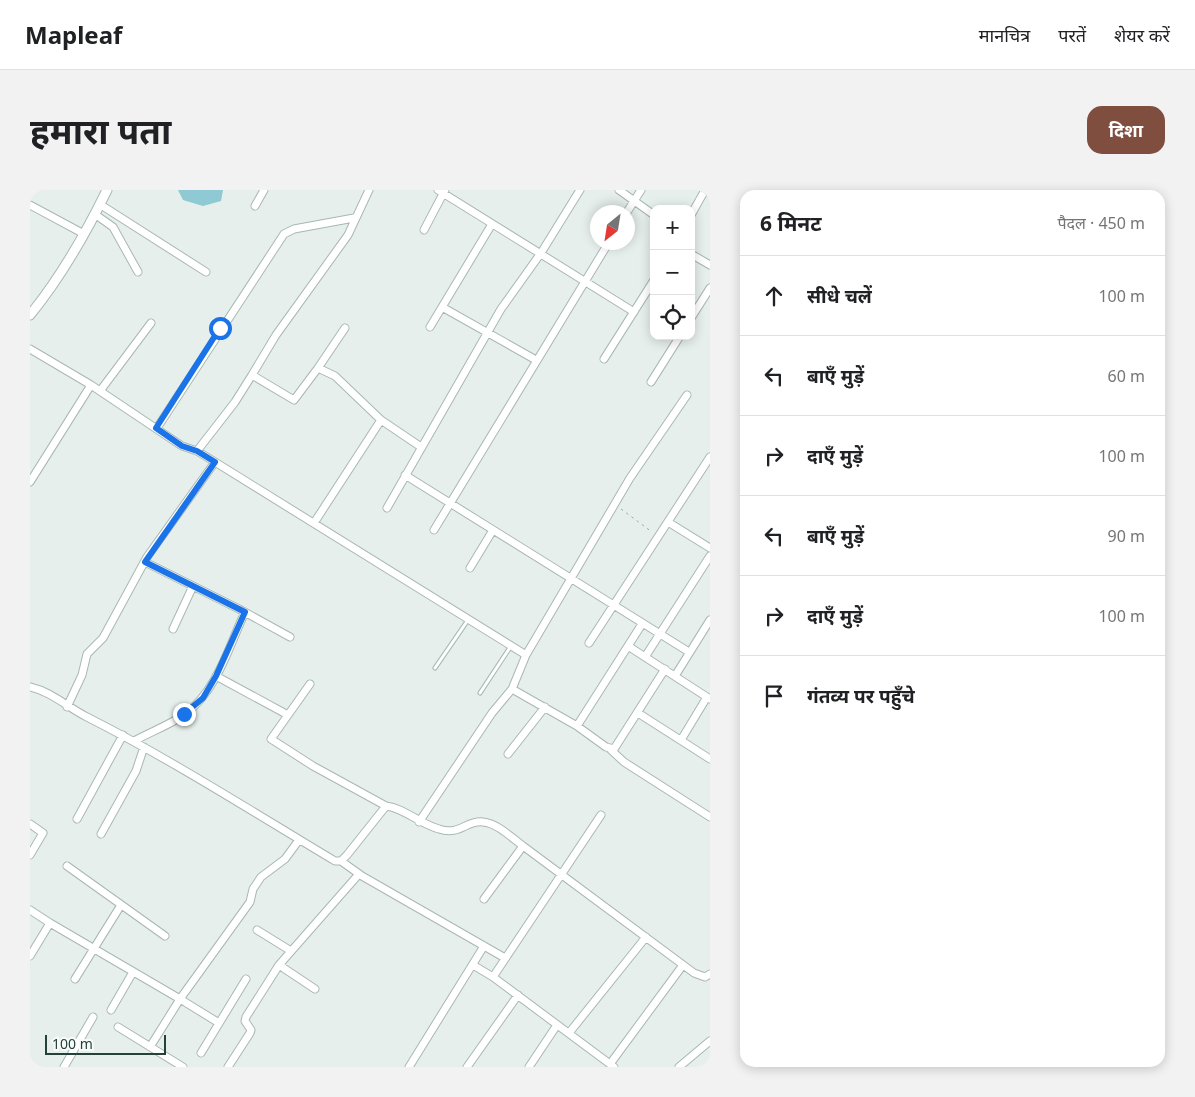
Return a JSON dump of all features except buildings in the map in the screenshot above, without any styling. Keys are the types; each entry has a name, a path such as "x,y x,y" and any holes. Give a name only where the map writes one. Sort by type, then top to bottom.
{"street":[{"path":"255,206 264,190"},
{"path":"197,451 235,402 320,271 339,249 369,190"},
{"path":"387,508 502,308 541,253 580,190"},
{"path":"618,190 650,212"},
{"path":"632,205 641,190"},
{"path":"695,208 705,190"},
{"path":"30,315 42,300 96,215 105,191"},
{"path":"424,230 442,191 634,312"},
{"path":"30,205 84,234"},
{"path":"101,205 206,272"},
{"path":"96,215 113,227 138,272"},
{"path":"156,428 284,234 294,229 354,218"},
{"path":"430,326 492,224"},
{"path":"434,530 604,250"},
{"path":"695,256 710,265"},
{"path":"604,359 650,286"},
{"path":"695,312 710,288"},
{"path":"442,307 536,360"},
{"path":"100,391 151,323"},
{"path":"252,375 294,400 345,328"},
{"path":"651,382 677,340"},
{"path":"30,348 91,385 182,446 197,451 526,655"},
{"path":"318,368 335,376 381,420 422,447"},
{"path":"30,482 91,385"},
{"path":"420,822 492,713 512,688 526,655 571,577 615,504 687,395"},
{"path":"314,523 381,420"},
{"path":"588,643 710,457"},
{"path":"67,707 82,675 87,654 103,638 145,562 215,462"},
{"path":"405,475 689,652"},
{"path":"668,522 710,548"},
{"path":"470,568 494,530"},
{"path":"645,656 710,556"},
{"path":"145,562 245,612 290,637"},
{"path":"173,629 193,586"},
{"path":"134,741 184,714 203,698 216,676 245,612"},
{"path":"676,676 710,620"},
{"path":"577,726 642,624"},
{"path":"628,646 709,698 681,740"},
{"path":"610,749 614,749 619,744 665,669"},
{"path":"216,676 288,716"},
{"path":"310,684 271,739 313,766 386,806 394,807 420,822 441,830 454,832 470,824 484,822 498,828 683,964 708,978"},
{"path":"30,687 55,696 67,707 124,735 299,840 335,861 341,861 359,874 504,958"},
{"path":"512,688 577,726 610,749 624,762 710,817"},
{"path":"508,754 545,707"},
{"path":"638,713 710,759"},
{"path":"77,819 124,735"},
{"path":"101,834 136,771 144,747"},
{"path":"341,861 386,806"},
{"path":"494,977 504,958 600,815"},
{"path":"30,824 43,832 30,855"},
{"path":"150,1047 180,999 250,902 253,890 261,877 285,859 299,840"},
{"path":"484,899 523,846"},
{"path":"68,866 165,936"},
{"path":"228,1067 250,1033 251,1030 245,1021 246,1017 279,965 359,874"},
{"path":"75,979 121,905"},
{"path":"30,910 93,950 219,1023"},
{"path":"30,956 50,922"},
{"path":"257,930 291,951"},
{"path":"569,1033 646,937"},
{"path":"409,1067 484,946"},
{"path":"473,965 494,977 612,1065 683,964"},
{"path":"279,965 315,989"},
{"path":"111,1010 133,972"},
{"path":"201,1053 246,979"},
{"path":"468,1067 518,995"},
{"path":"64,1067 93,1017"},
{"path":"529,1067 557,1025"},
{"path":"118,1027 183,1067"},
{"path":"679,1067 710,1041"}],"lane":[{"path":"435,668 468,620"},
{"path":"480,693 511,646"}],"path":[{"path":"615,504 659,536"}],"water":[{"path":"178,190 223,190 221,201 203,206 183,200"}],"route":[{"path":"184,714 203,698 216,676 245,612 145,562 215,462 197,451 182,446 156,428 220,328"}]}
